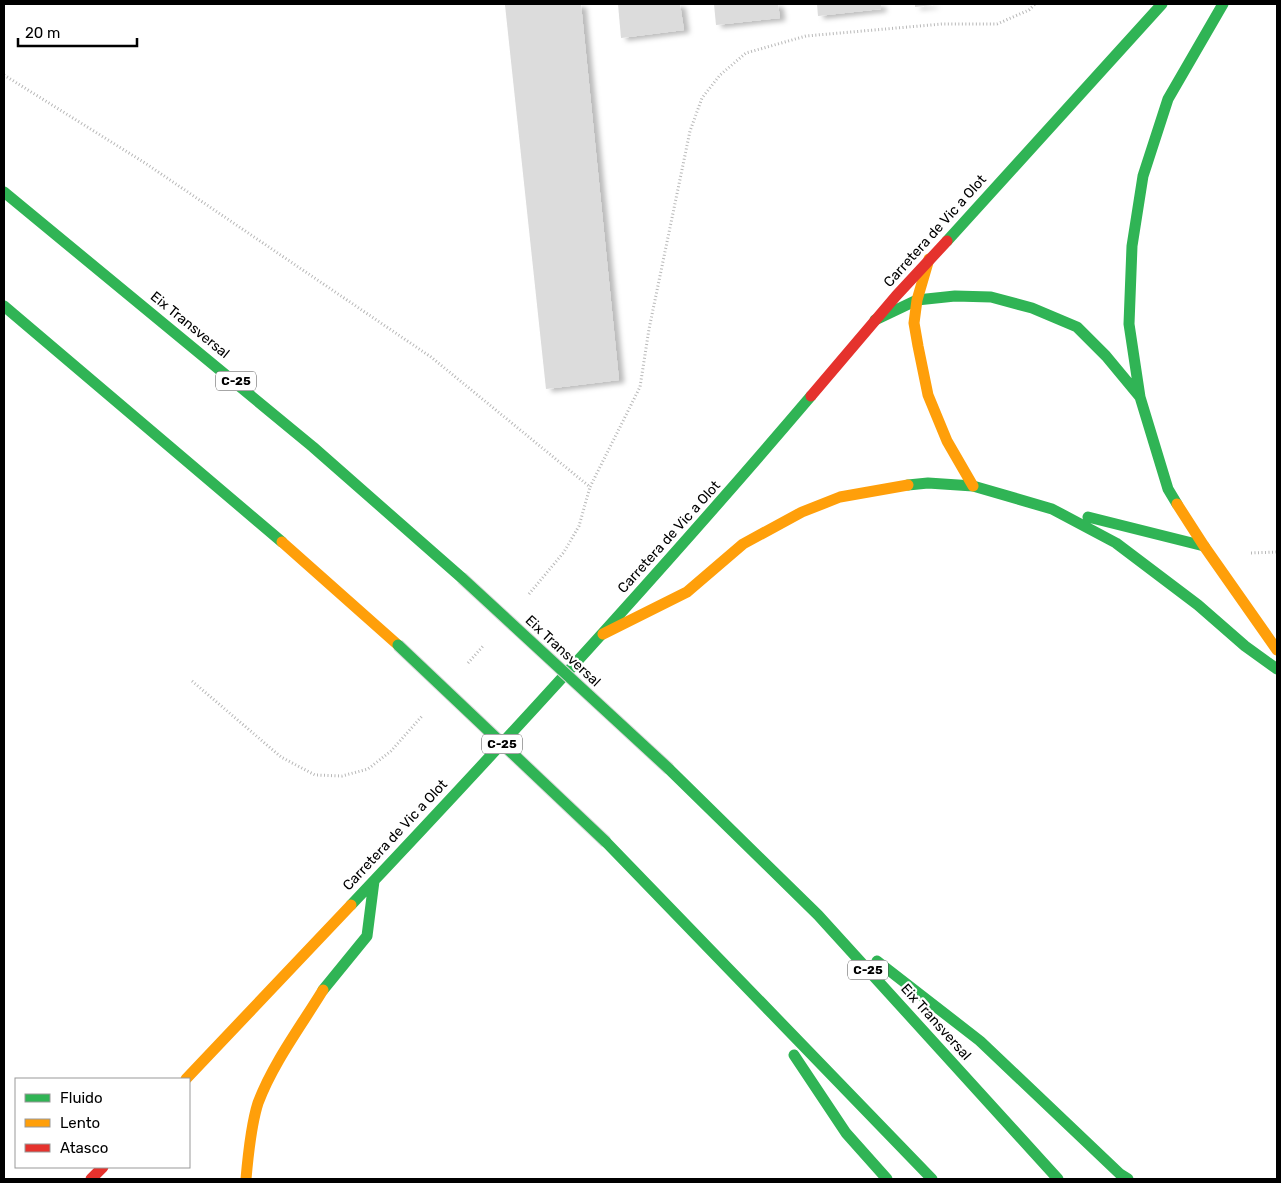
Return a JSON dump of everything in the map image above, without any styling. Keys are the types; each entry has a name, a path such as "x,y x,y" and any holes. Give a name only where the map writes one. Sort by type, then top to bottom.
{"main road":[{"name":"Carretera de Vic a Olot","path":"187,1078 374,881 603,634 720,503 929,259 1162,4"},
{"path":"1223,4 1168,99 1143,176 1132,246 1129,324 1140,397 1168,489 1204,546 1277,650"},
{"name":"Eix Transversal","path":"4,192 306,440 462,578 669,769 818,915 1058,1179"},
{"path":"929,259 917,300 914,323 928,395 947,441 973,486"},
{"path":"875,320 917,300 955,296 991,297 1032,308 1077,327 1106,356 1140,397"},
{"name":"C-25","path":"4,306 237,502 398,645 606,842 932,1179"},
{"path":"603,634 687,592 743,544 802,512 840,497 890,487 928,483 973,486 1052,509 1204,546"},
{"path":"1052,509 1116,543 1198,605 1245,646 1277,669"},
{"path":"246,1179 249,1150 258,1104 275,1068 326,985 367,936 374,881"},
{"path":"818,915 980,1041 1120,1174 1128,1179"},
{"path":"754,995 846,1133 887,1179"},
{"path":"91,1179 101,1168"}],"path":[{"path":"1028,4 1029,10"},
{"path":"4,75 145,163 430,357 590,487 640,387 649,329 690,131 702,98 720,75 746,53 806,36 942,24 997,24 1029,10 1035,4"}],"building":[{"path":"581,4 619,380 546,389 505,5"},
{"path":"618,4 680,4 684,30 621,38"},
{"path":"714,4 778,4 780,18 716,25"},
{"path":"817,4 881,4 881,9 818,16"},
{"path":"915,4 933,4 933,5 915,7"}],"traffic: fast":[{"path":"947,241 1162,4"},
{"path":"1177,504 1168,489 1140,397 1129,324 1132,246 1143,176 1168,99 1223,4"},
{"path":"4,192 313,447 462,578"},
{"path":"875,320 917,300 955,296 991,297 1032,308 1077,327 1106,356 1140,397"},
{"path":"4,306 282,542"},
{"path":"351,905 584,654 699,526 811,396"},
{"path":"908,485 928,483 973,486 1052,509 1116,543 1198,605 1245,646 1277,669"},
{"path":"1088,517 1204,546"},
{"path":"462,578 669,769"},
{"path":"398,645 606,842"},
{"path":"669,769 818,915 1058,1179"},
{"path":"606,842 932,1179"},
{"path":"323,990 367,936 374,881"},
{"path":"877,961 980,1041 1120,1174 1128,1179"},
{"path":"794,1055 846,1133 887,1179"}],"traffic: slow":[{"path":"929,259 917,300 914,323 918,346 928,395 947,441 973,486"},
{"path":"603,634 687,592 743,544 802,512 840,497 908,485"},
{"path":"1177,504 1277,650"},
{"path":"282,542 398,645"},
{"path":"187,1078 351,905"},
{"path":"246,1179 252,1131 258,1103 264,1088 279,1059 323,990"}],"traffic: jam":[{"path":"811,396 896,296 947,241"},
{"path":"91,1179 102,1168"}]}
